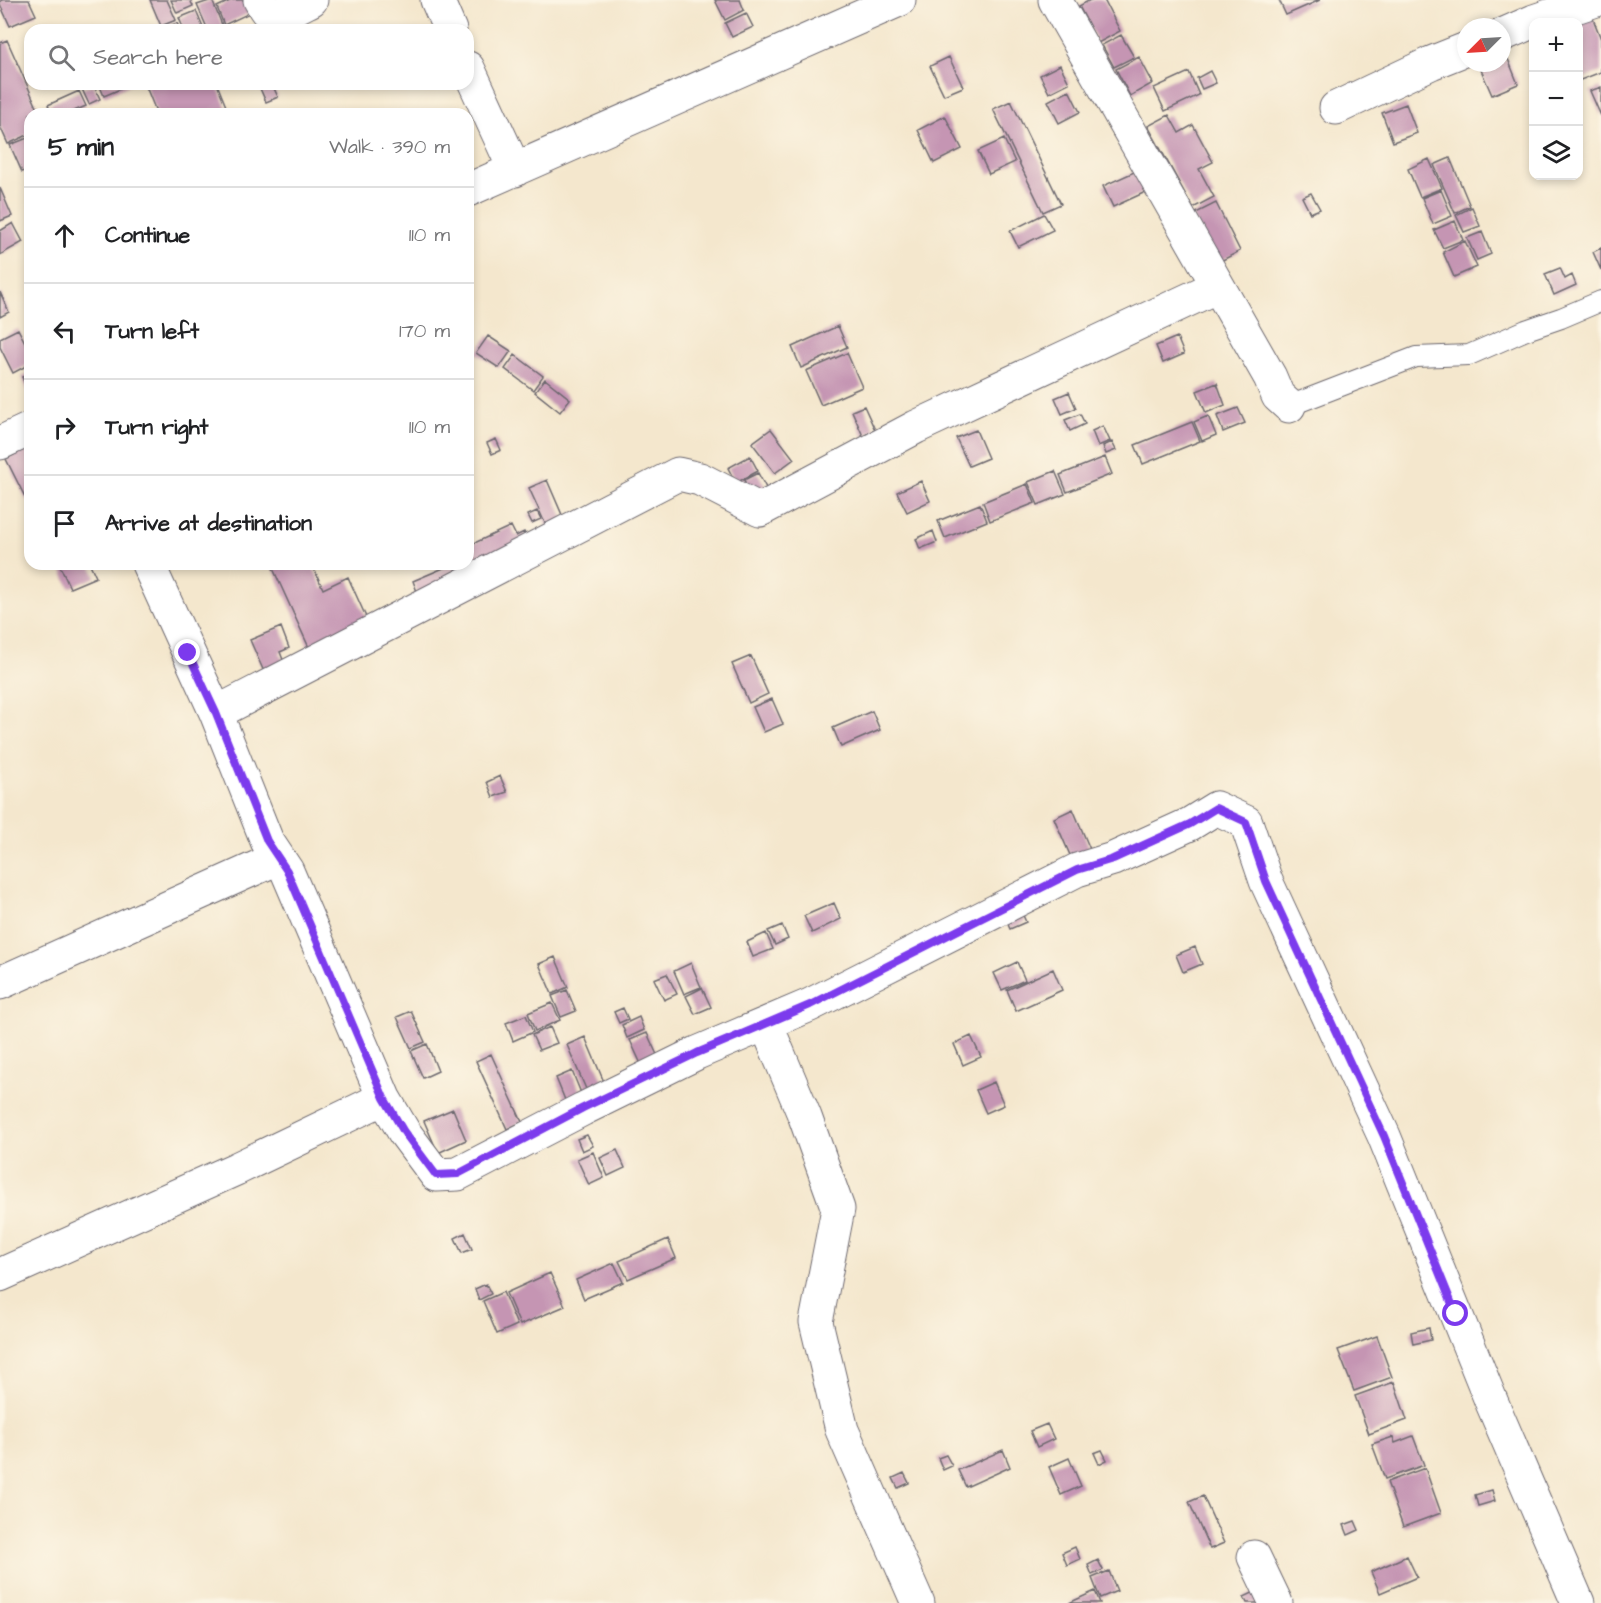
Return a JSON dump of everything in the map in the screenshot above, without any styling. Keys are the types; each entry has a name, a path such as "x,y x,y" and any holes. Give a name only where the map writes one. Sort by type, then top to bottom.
{"street":[{"path":"260,0 267,11 274,15 311,0"},
{"path":"436,0 447,24"},
{"path":"474,187 515,170 837,12 899,0"},
{"path":"1055,0 1270,377 1278,396 1289,406"},
{"path":"1511,31 1596,0"},
{"path":"1336,108 1457,53"},
{"path":"474,81 515,170"},
{"path":"216,713 678,474 700,479 760,510 916,427 1218,286"},
{"path":"0,443 24,432"},
{"path":"151,570 216,713 267,841 287,871 384,1098 404,1132 436,1175 458,1174 583,1108 697,1053 810,1005 1077,870 1113,859 1190,824 1216,808 1246,822 1266,881 1384,1136 1492,1403 1578,1603"},
{"path":"0,983 278,858"},
{"path":"766,1024 805,1117 838,1209 816,1322 842,1430 918,1603"},
{"path":"0,1275 236,1169 384,1098"},
{"path":"1254,1557 1276,1603"}],"lane":[{"path":"1289,406 1416,357 1468,355 1601,301"}],"building":[{"path":"2,0 29,0 36,15 10,26 0,4"},
{"path":"150,0 167,0 176,20 160,24"},
{"path":"171,0 190,0 193,6 177,13"},
{"path":"212,0 222,24 205,24 197,5"},
{"path":"232,0 249,0 254,11 224,24 217,7"},
{"path":"715,0 740,0 744,10 725,20"},
{"path":"1090,0 1104,0 1120,31 1098,43 1079,6"},
{"path":"1279,0 1320,0 1286,15"},
{"path":"196,11 201,24 182,24 179,18"},
{"path":"746,13 753,27 732,37 725,23"},
{"path":"1592,16 1601,39 1601,72 1583,79 1583,72 1583,20"},
{"path":"1121,35 1134,57 1114,67 1102,45"},
{"path":"7,40 24,78 24,90 29,90 37,108 24,108 24,137 8,144 0,126 0,43"},
{"path":"949,57 963,87 944,95 930,66"},
{"path":"1139,57 1153,83 1130,96 1116,69"},
{"path":"1060,65 1069,83 1049,93 1040,75"},
{"path":"1511,66 1518,84 1492,95 1482,72 1511,72"},
{"path":"1210,71 1216,83 1202,89 1197,78"},
{"path":"1189,72 1199,95 1165,111 1154,88"},
{"path":"1601,87 1601,116 1590,91"},
{"path":"82,90 96,90 100,99 89,104"},
{"path":"102,90 118,90 104,96"},
{"path":"147,90 219,90 227,108 155,108"},
{"path":"261,90 275,90 278,97 266,102"},
{"path":"1069,90 1080,112 1059,123 1048,101"},
{"path":"79,91 86,106 49,108 48,105"},
{"path":"1011,101 1061,204 1043,212 993,109"},
{"path":"1406,104 1417,133 1393,142 1382,113"},
{"path":"1169,115 1179,133 1193,125 1213,162 1199,169 1214,197 1193,208 1148,126"},
{"path":"945,116 962,149 934,163 918,130"},
{"path":"24,139 24,171 22,172 10,145"},
{"path":"1004,139 1015,162 989,174 978,151"},
{"path":"1450,158 1470,206 1455,213 1434,165"},
{"path":"1429,159 1442,188 1420,197 1408,169"},
{"path":"1143,168 1152,189 1113,207 1103,186"},
{"path":"0,188 12,216 0,221"},
{"path":"1441,190 1452,216 1433,224 1422,198"},
{"path":"1311,193 1320,209 1310,213 1302,197"},
{"path":"1216,203 1240,251 1217,263 1192,215"},
{"path":"1472,207 1480,226 1464,232 1456,215"},
{"path":"1044,214 1053,230 1018,247 1010,231"},
{"path":"1455,221 1463,240 1443,248 1434,230"},
{"path":"13,223 23,242 0,255 0,231"},
{"path":"1482,232 1491,254 1477,260 1467,238"},
{"path":"1465,241 1477,267 1454,277 1443,252"},
{"path":"1601,248 1601,270 1593,252"},
{"path":"1560,268 1565,279 1572,275 1576,285 1554,295 1545,274"},
{"path":"0,292 9,312 0,317"},
{"path":"838,326 847,347 801,368 792,347"},
{"path":"18,329 24,340 24,367 13,373 0,347 0,338"},
{"path":"488,336 511,351 499,368 476,353"},
{"path":"1177,337 1184,354 1163,363 1156,346"},
{"path":"847,353 862,387 821,405 806,371"},
{"path":"515,355 543,376 533,390 505,369"},
{"path":"545,379 570,399 560,412 535,392"},
{"path":"1217,383 1225,405 1206,413 1197,391"},
{"path":"1069,392 1076,408 1062,414 1055,398"},
{"path":"864,406 875,430 863,436 852,411"},
{"path":"1238,408 1245,423 1223,432 1217,416"},
{"path":"1080,414 1085,424 1070,431 1065,420"},
{"path":"1208,416 1216,435 1202,441 1194,422"},
{"path":"1192,422 1200,441 1143,464 1135,445"},
{"path":"1103,426 1110,441 1098,446 1092,431"},
{"path":"771,429 794,459 775,473 752,443"},
{"path":"976,430 988,458 969,466 956,438"},
{"path":"496,439 501,450 492,454 487,443"},
{"path":"1112,442 1116,450 1106,454 1103,446"},
{"path":"24,450 24,495 6,459"},
{"path":"750,456 758,471 736,483 728,468"},
{"path":"1105,457 1112,474 1067,492 1060,475"},
{"path":"1055,471 1065,494 1038,505 1028,482"},
{"path":"758,473 766,488 752,495 744,480"},
{"path":"547,480 566,524 549,532 529,488"},
{"path":"921,481 930,501 907,512 897,492"},
{"path":"1027,484 1035,503 990,521 983,502"},
{"path":"980,504 987,521 945,538 938,521"},
{"path":"537,511 541,519 532,523 528,515"},
{"path":"511,526 516,536 524,532 530,543 474,569 474,543"},
{"path":"933,531 937,542 920,549 916,539"},
{"path":"62,570 93,570 96,577 70,588"},
{"path":"274,570 315,570 323,589 348,577 370,626 311,652"},
{"path":"439,570 456,570 460,580 419,597 413,581"},
{"path":"281,627 289,648 280,652 285,665 265,674 250,640"},
{"path":"751,656 768,694 749,703 732,664"},
{"path":"772,699 783,724 764,732 753,707"},
{"path":"872,711 880,730 841,747 833,728"},
{"path":"500,776 507,792 493,797 487,782"},
{"path":"1073,809 1092,854 1073,862 1054,818"},
{"path":"834,903 841,919 812,933 804,916"},
{"path":"1022,913 1026,922 1010,929 1006,920"},
{"path":"782,925 788,939 775,945 768,931"},
{"path":"766,933 773,949 753,957 747,942"},
{"path":"1195,947 1202,964 1183,972 1176,955"},
{"path":"555,957 568,987 552,994 539,964"},
{"path":"1017,962 1025,980 1002,990 994,973"},
{"path":"691,963 701,987 684,994 674,971"},
{"path":"1053,969 1062,990 1016,1011 1007,990"},
{"path":"667,974 677,994 664,1000 654,979"},
{"path":"702,988 711,1007 695,1014 686,996"},
{"path":"567,990 576,1011 561,1017 552,996"},
{"path":"552,1003 560,1020 535,1031 528,1013"},
{"path":"623,1008 628,1019 619,1023 614,1012"},
{"path":"411,1011 425,1042 411,1048 397,1017"},
{"path":"526,1015 533,1032 513,1041 506,1023"},
{"path":"639,1017 644,1030 627,1038 622,1025"},
{"path":"550,1027 557,1043 539,1050 532,1035"},
{"path":"647,1033 658,1057 641,1064 630,1040"},
{"path":"971,1036 981,1057 963,1065 954,1044"},
{"path":"585,1037 604,1082 586,1089 567,1045"},
{"path":"427,1044 438,1071 423,1078 411,1051"},
{"path":"491,1054 522,1122 507,1129 476,1061"},
{"path":"572,1071 581,1093 565,1100 556,1078"},
{"path":"994,1082 1004,1105 986,1113 976,1090"},
{"path":"453,1109 466,1140 438,1153 424,1121"},
{"path":"587,1135 593,1146 582,1151 577,1139"},
{"path":"617,1150 625,1168 608,1176 600,1158"},
{"path":"593,1152 604,1178 589,1185 577,1159"},
{"path":"465,1233 472,1249 462,1253 455,1238"},
{"path":"668,1239 676,1258 628,1279 619,1261"},
{"path":"614,1263 623,1282 584,1299 576,1280"},
{"path":"550,1273 565,1306 520,1325 506,1293"},
{"path":"486,1284 491,1294 479,1300 475,1289"},
{"path":"503,1292 517,1325 497,1334 483,1301"},
{"path":"1429,1328 1431,1340 1413,1344 1411,1332"},
{"path":"1377,1336 1392,1377 1354,1391 1338,1350"},
{"path":"1394,1382 1407,1420 1369,1434 1355,1396"},
{"path":"1047,1424 1054,1439 1037,1447 1030,1431"},
{"path":"1413,1436 1424,1465 1385,1479 1372,1444 1393,1437 1395,1443"},
{"path":"1003,1450 1010,1467 966,1487 958,1470"},
{"path":"1102,1450 1107,1460 1099,1464 1094,1453"},
{"path":"946,1455 952,1466 943,1470 938,1458"},
{"path":"1069,1458 1081,1486 1061,1495 1049,1467"},
{"path":"1425,1468 1441,1513 1403,1527 1387,1482"},
{"path":"904,1473 909,1483 898,1488 893,1478"},
{"path":"1492,1490 1495,1501 1478,1506 1475,1495"},
{"path":"1203,1496 1224,1543 1210,1549 1189,1502"},
{"path":"1355,1521 1359,1530 1348,1535 1344,1525"},
{"path":"1075,1547 1080,1559 1067,1565 1062,1553"},
{"path":"1407,1556 1417,1577 1380,1593 1371,1572"},
{"path":"1098,1560 1103,1570 1092,1575 1088,1565"},
{"path":"1109,1571 1117,1591 1100,1598 1092,1578"},
{"path":"1259,1590 1265,1603 1247,1603 1244,1597"},
{"path":"1095,1591 1100,1603 1069,1603"}],"route":[{"path":"188,653 216,713 267,841 287,871 384,1098 404,1132 436,1175 458,1174 583,1108 697,1053 810,1005 1077,870 1113,859 1190,824 1216,808 1246,822 1266,881 1384,1136 1456,1314"}]}
